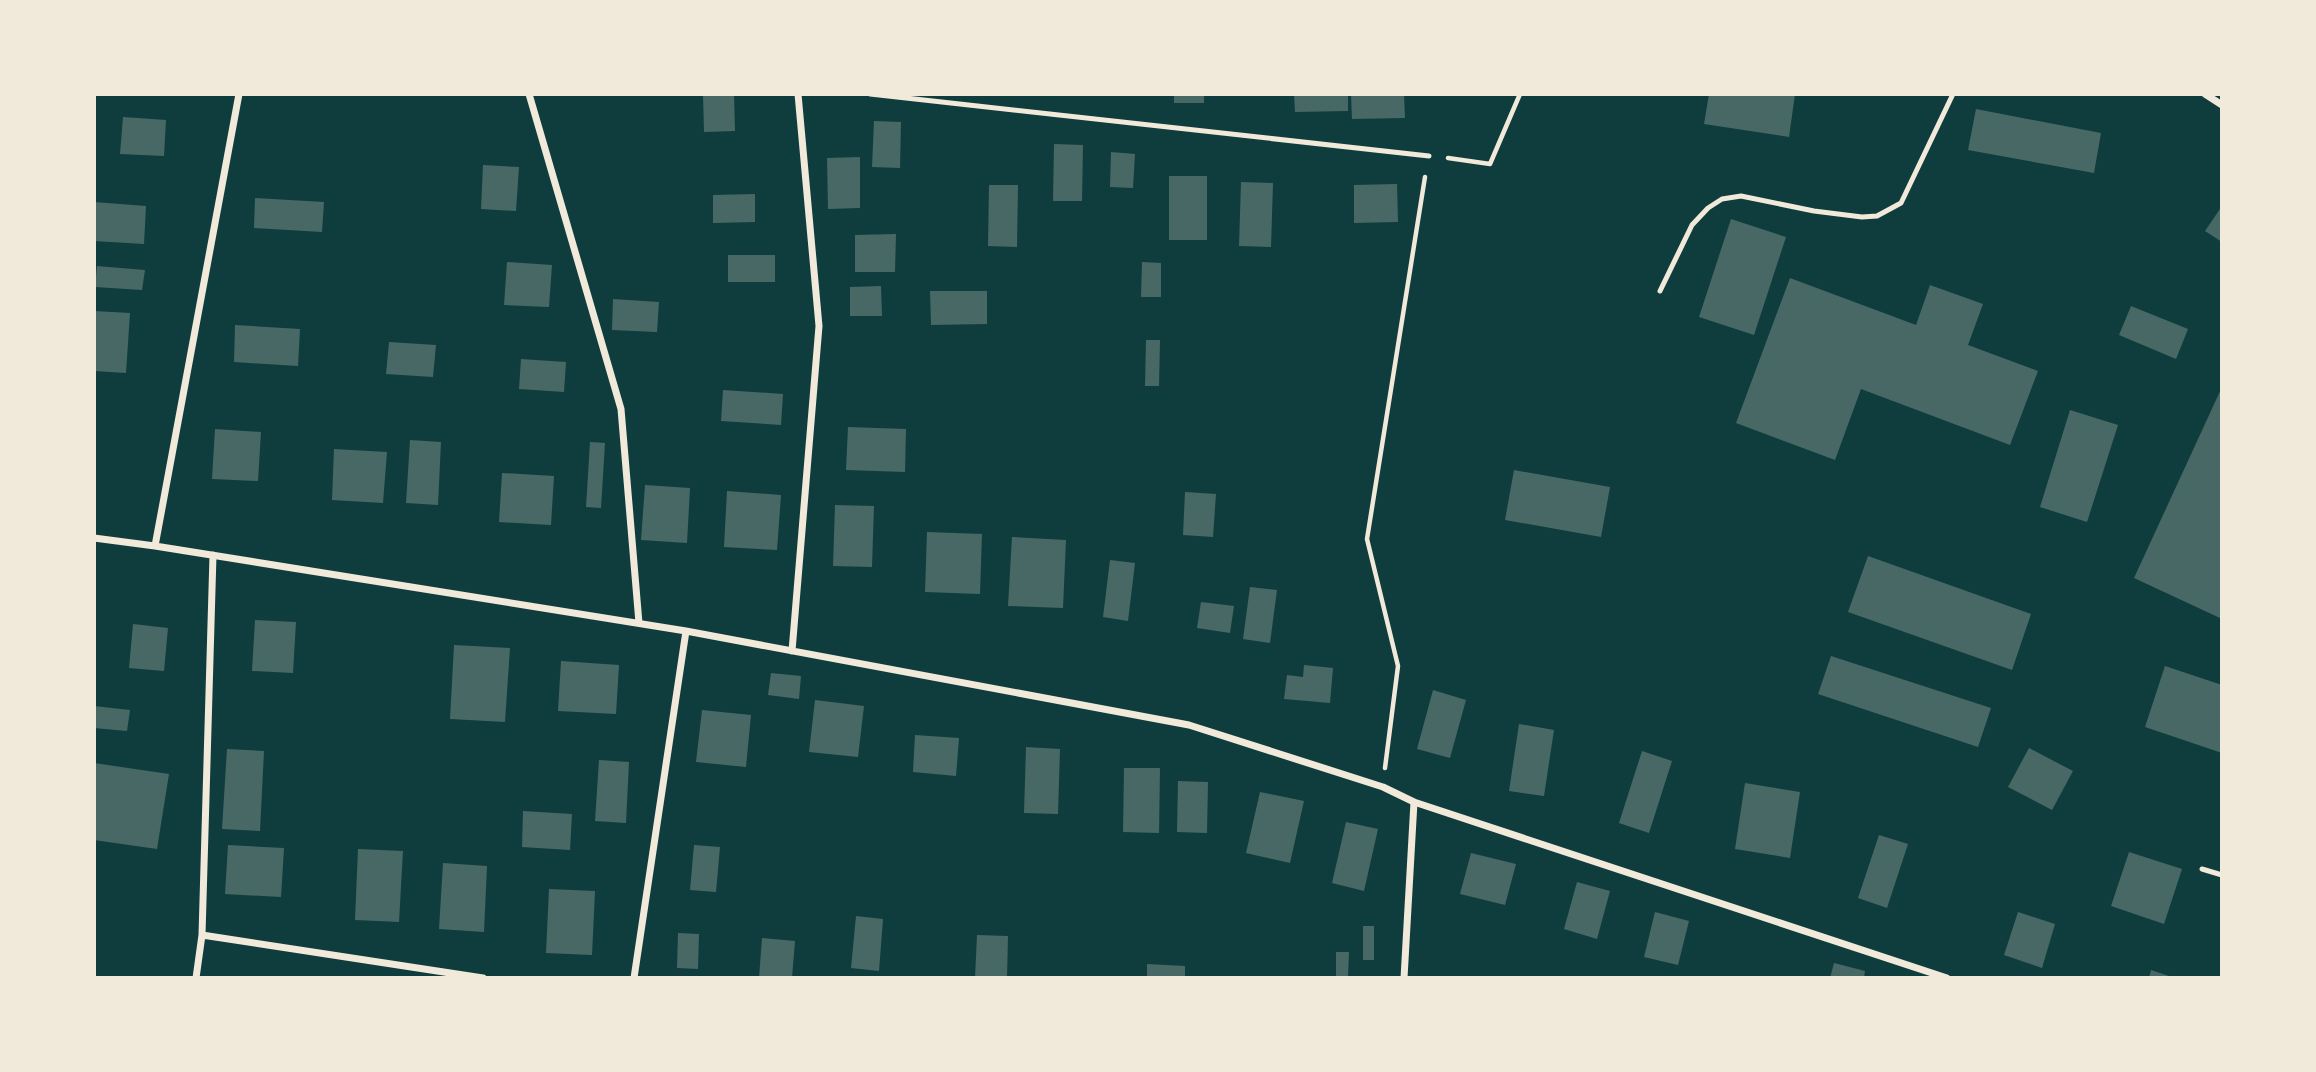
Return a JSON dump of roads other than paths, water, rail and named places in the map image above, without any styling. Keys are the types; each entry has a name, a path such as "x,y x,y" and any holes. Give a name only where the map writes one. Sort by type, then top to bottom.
{"street":[{"path":"155,545 239,94"},
{"path":"529,94 621,409 639,623"},
{"path":"792,651 819,326 798,94"},
{"path":"2205,94 2221,105"},
{"path":"94,538 155,545 639,623 1189,725 1947,978"},
{"path":"196,978 202,935 213,555"},
{"path":"634,978 685,631"},
{"path":"1404,978 1414,802"},
{"path":"202,935 483,978"}],"lane":[{"path":"870,94 1429,156"},
{"path":"1660,291 1692,225 1721,199 1741,196 1814,211 1862,217 1877,216 1891,210 1901,203 1953,94"},
{"path":"2202,869 2221,875"}]}
